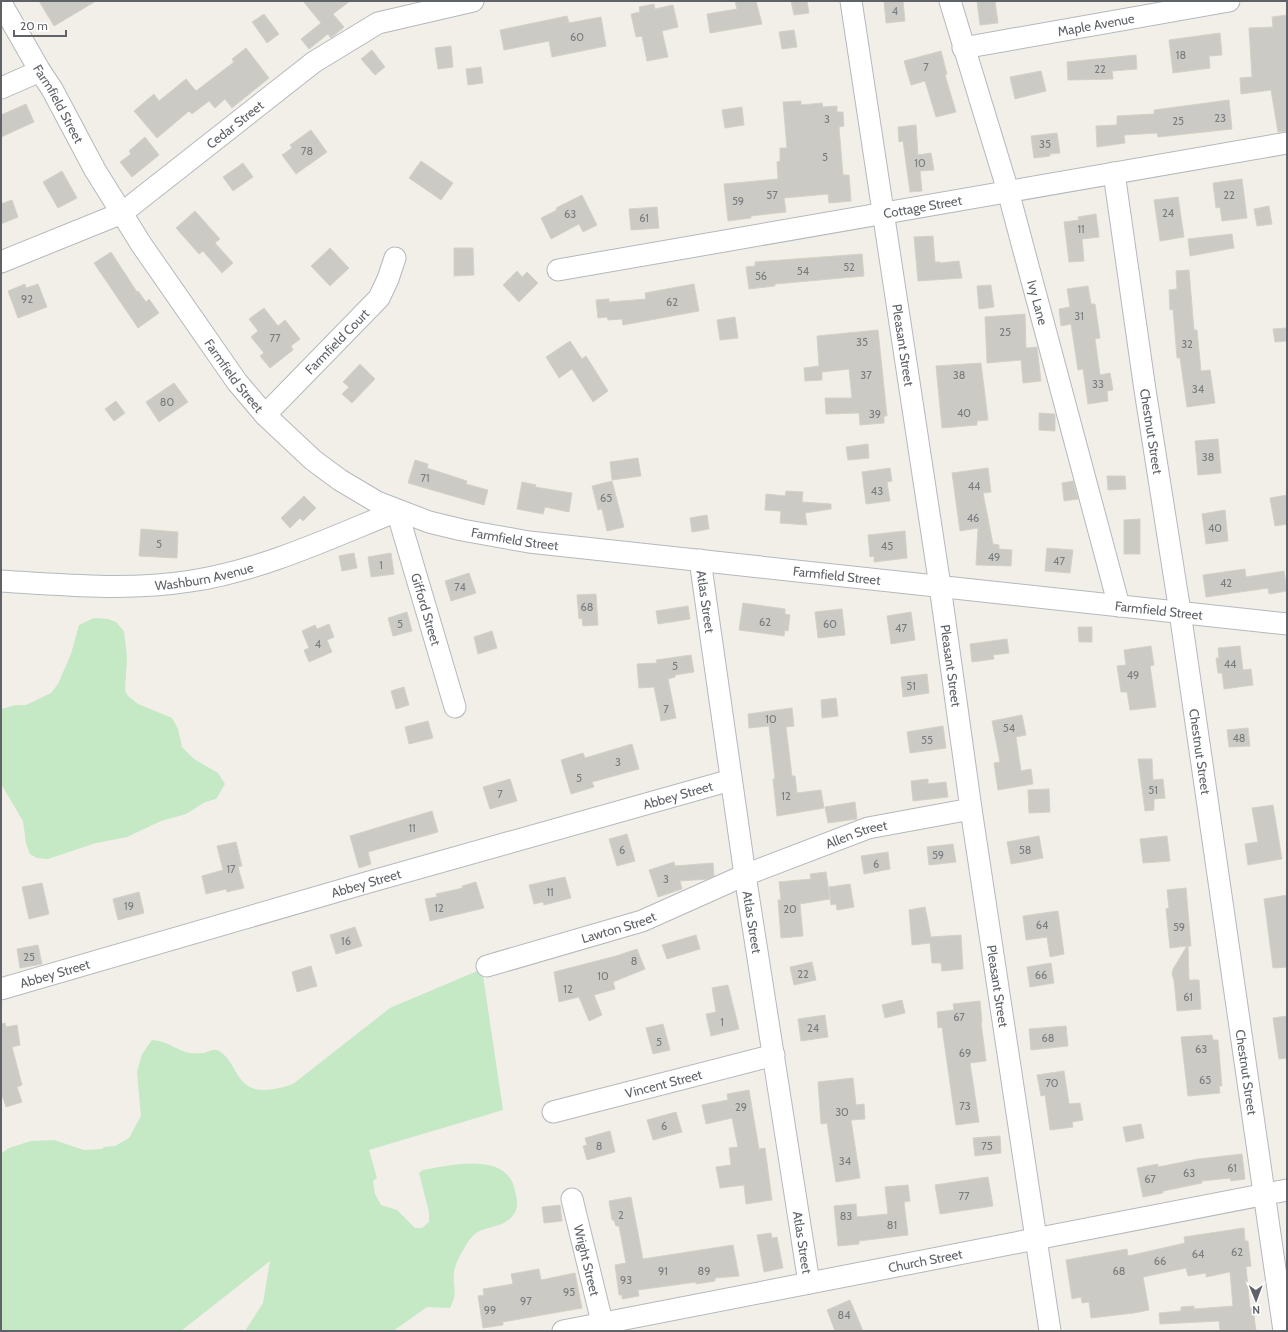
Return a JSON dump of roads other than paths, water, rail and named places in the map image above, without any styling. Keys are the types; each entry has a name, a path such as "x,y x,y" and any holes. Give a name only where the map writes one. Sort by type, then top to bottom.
{"street":[{"name":"Cedar Street","path":"1,262 122,213 314,62 372,26 378,23 473,1"},
{"name":"Pleasant Street","path":"851,1 940,586 971,809 1050,1331"},
{"name":"Ivy Lane","path":"950,1 963,48 1008,191 1119,606"},
{"name":"Maple Avenue","path":"963,48 1229,1"},
{"name":"Farmfield Street","path":"1,3 52,89 95,170 141,244 233,377 265,416 308,456 340,480 397,512 429,522 495,536 700,560 1287,624"},
{"path":"1,88 40,71"},
{"name":"Cottage Street","path":"558,270 1287,143"},
{"name":"Chestnut Street","path":"1114,173 1145,390 1180,612 1284,1331"},
{"name":"Farmfield Court","path":"265,416 379,298 388,279 395,258"},
{"name":"Washburn Avenue","path":"1,581 116,586 191,581 223,575 280,558 397,512"},
{"name":"Gifford Street","path":"397,512 455,707"},
{"name":"Atlas Street","path":"700,560 745,875 809,1283"},
{"name":"Abbey Street","path":"1,990 392,875 731,780"},
{"name":"Allen Street","path":"745,875 868,828 971,809"},
{"name":"Lawton Street","path":"486,966 642,921 745,875"},
{"name":"Vincent Street","path":"553,1112 774,1055"},
{"name":"Church Street","path":"562,1331 602,1322 1265,1196 1287,1190"},
{"name":"Wright Street","path":"572,1199 602,1322"}]}
